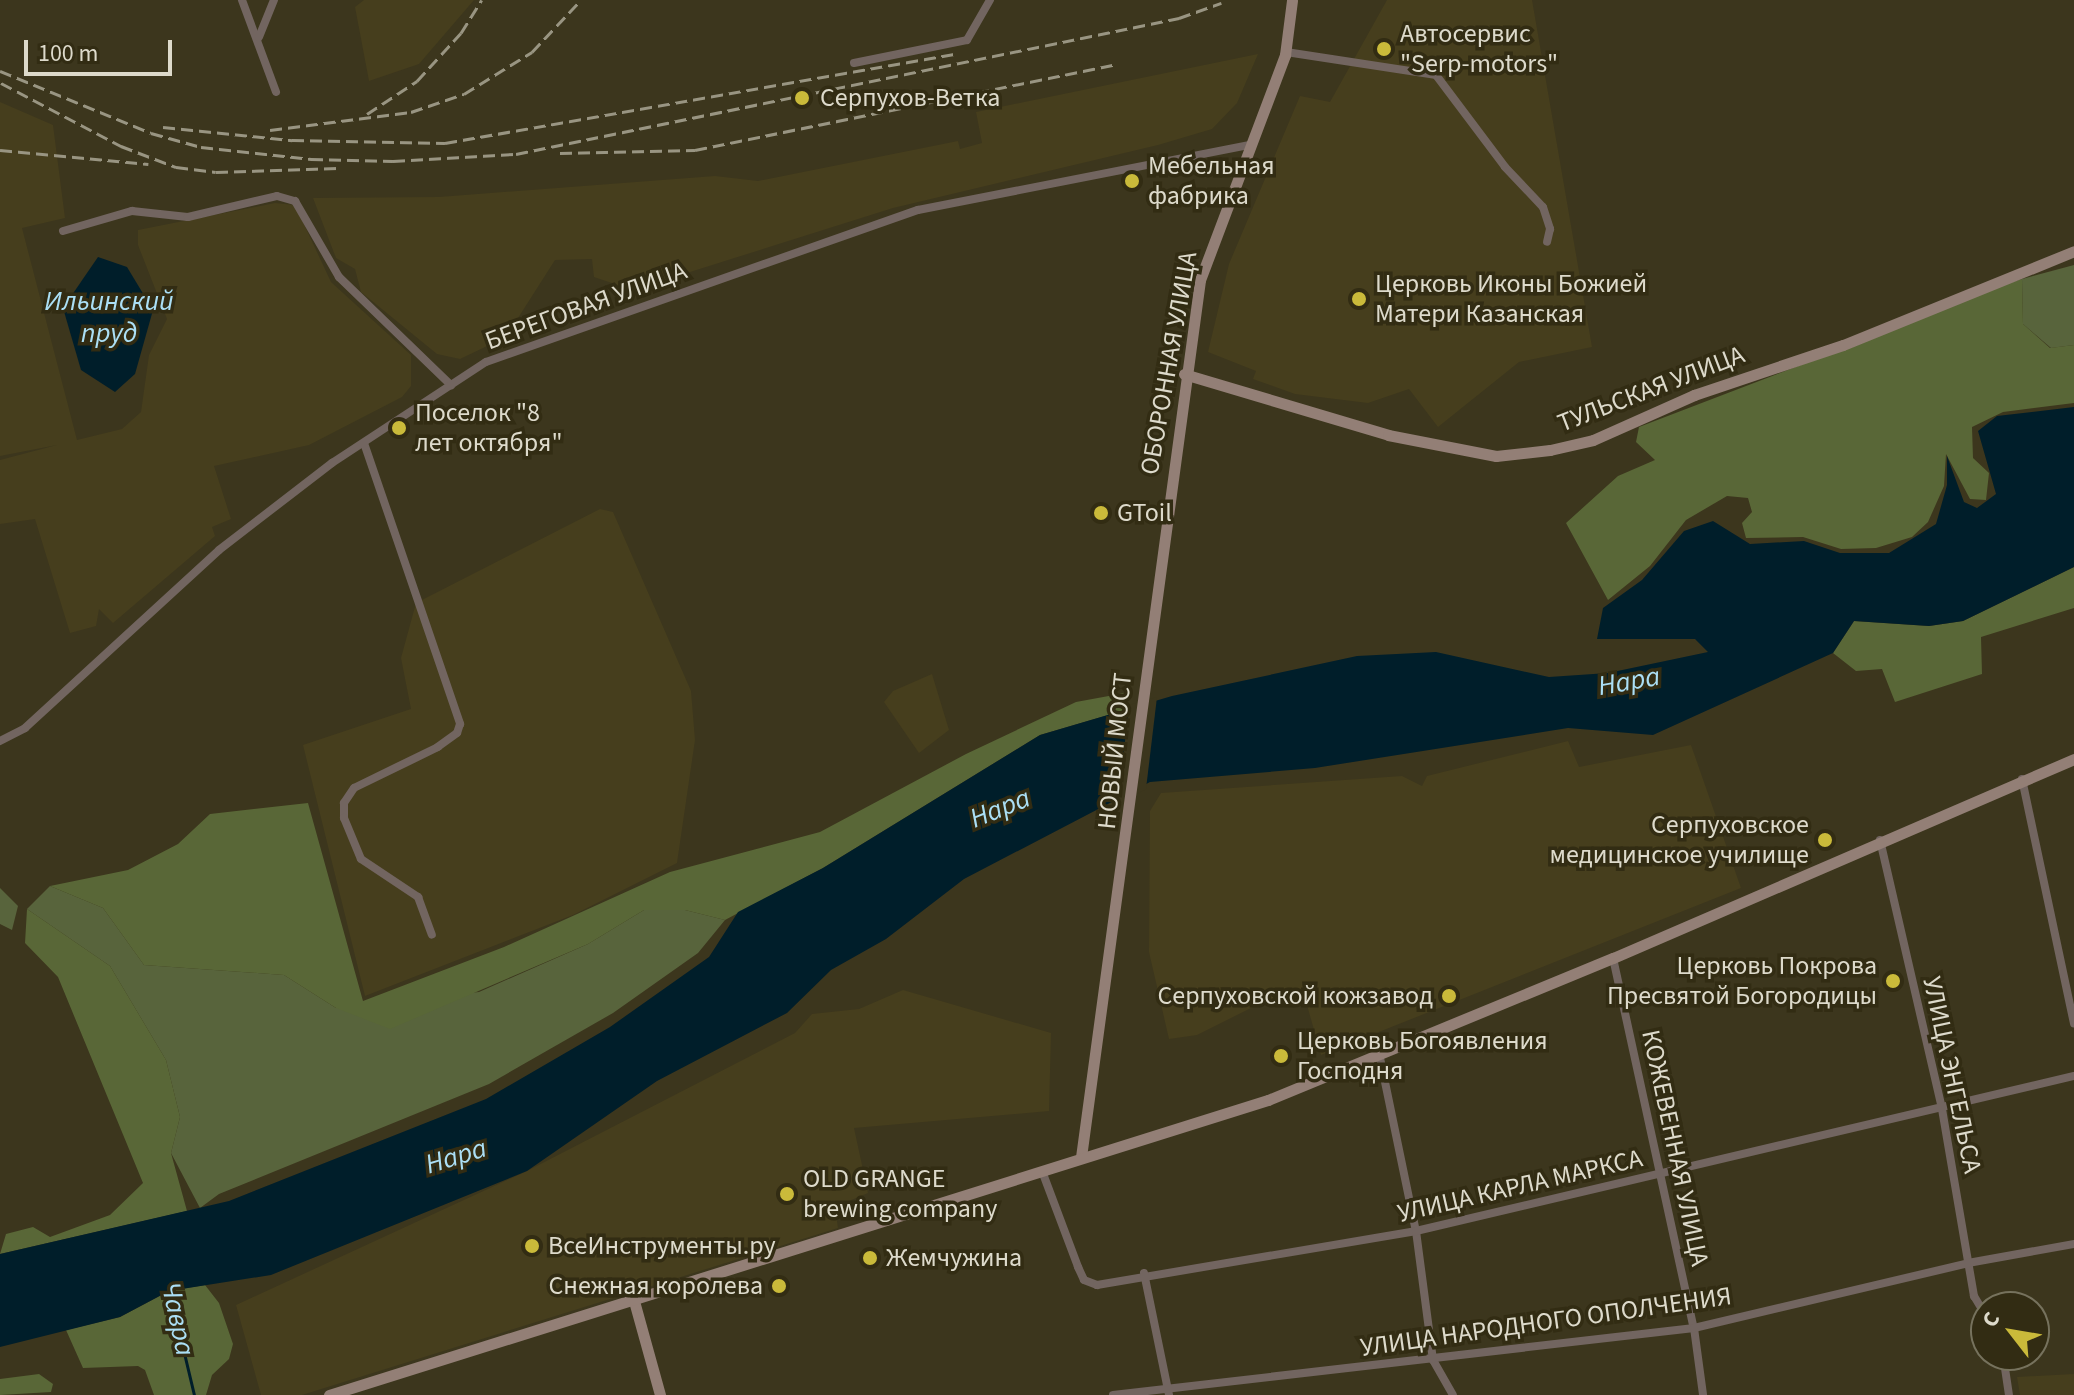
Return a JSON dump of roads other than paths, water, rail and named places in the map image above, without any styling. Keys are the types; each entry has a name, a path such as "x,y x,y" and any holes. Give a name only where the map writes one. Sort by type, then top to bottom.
{"street":[{"path":"242,0 276,92"},
{"path":"258,38 274,0"},
{"path":"854,63 967,40 990,0"},
{"name":"ОБОРОННАЯ УЛИЦА","path":"1149,650 1184,374 1200,280 1286,52 1292,0"},
{"path":"1286,52 1436,75 1505,167 1543,207 1550,229 1547,242"},
{"name":"БЕРЕГОВАЯ УЛИЦА","path":"0,741 25,728 204,562 364,443 486,362 918,210 1250,145"},
{"path":"63,231 132,211 188,217 277,196 295,201 339,277 451,385"},
{"name":"ТУЛЬСКАЯ УЛИЦА","path":"1184,374 1388,435 1496,456 1550,450 1593,440 1694,395 1843,345 2074,251"},
{"path":"364,443 460,724 457,733 438,747 354,788 344,803 344,818 361,859 418,897 432,935"},
{"name":"НОВЫЙ МОСТ","path":"1081,1157 1126,856 1149,650"},
{"path":"329,1395 1268,1100 1613,958 1880,840 2074,759"},
{"path":"2022,779 2074,1024"},
{"name":"УЛИЦА ЭНГЕЛЬСА","path":"1880,840 1942,1109 1973,1291"},
{"name":"КОЖЕВЕННАЯ УЛИЦА","path":"1613,958 1694,1328 1703,1395"},
{"path":"1379,1053 1416,1231 1433,1360 1453,1395"},
{"name":"УЛИЦА КАРЛА МАРКСА","path":"1042,1171 1084,1280 1097,1285 1144,1273 1416,1231 2074,1076"},
{"name":"УЛИЦА НАРОДНОГО ОПОЛЧЕНИЯ","path":"1113,1395 1694,1328 1968,1263 2074,1244"},
{"path":"1144,1273 1168,1391"},
{"path":"634,1301 660,1395"},
{"path":"2005,1371 2009,1395"}],"water":[{"name":"Ильинский пруд","path":"98,257 127,267 153,310 135,374 115,392 81,370 63,308"},
{"name":"Нара","path":"2074,407 2074,567 1963,621 1929,626 1854,621 1833,653 1653,735 1568,728 1315,768 1150,782 964,879 886,939 831,970 787,1013 657,1081 527,1171 271,1275 169,1291 120,1317 0,1347 0,1254 229,1201 486,1099 610,1027 709,957 738,912 823,868 1040,735 1172,696 1357,656 1436,652 1549,677 1608,673 1708,652 1695,639 1597,639 1603,608 1642,580 1684,531 1713,521 1750,544 1804,541 1840,553 1889,553 1936,524 1947,485 1947,456 1964,502 1977,508 1996,494 1978,431 1997,416"}],"waterway":[{"name":"Чавра","path":"169,1290 194,1395"}],"railway":[{"path":"367,114 417,81 461,33 482,0"},
{"path":"270,130 411,112 464,94 532,52 581,0"},
{"path":"0,71 151,133 201,147 311,159 393,161 516,154 1179,18 1221,3"},
{"path":"163,127 292,140 445,143 954,54"},
{"path":"560,153 695,150 1117,64"},
{"path":"1,83 121,146 176,167 216,172 338,168"},
{"path":"0,150 148,164"}],"place":[{"name":"Автосервис \"Serp-motors\"","path":"1384,49"},
{"name":"Серпухов-Ветка","path":"802,98"},
{"name":"Мебельная фабрика","path":"1132,181"},
{"name":"Церковь Иконы Божией Матери Казанская","path":"1359,299"},
{"name":"Поселок \"8 лет октября\"","path":"399,428"},
{"name":"GToil","path":"1101,513"},
{"name":"Серпуховское медицинское училище","path":"1825,840"},
{"name":"Церковь Покрова Пресвятой Богородицы","path":"1893,981"},
{"name":"Серпуховской кожзавод","path":"1449,996"},
{"name":"Церковь Богоявления Господня","path":"1281,1056"},
{"name":"OLD GRANGE brewing company","path":"787,1194"},
{"name":"ВсеИнструменты.ру","path":"532,1246"},
{"name":"Жемчужина","path":"870,1258"},
{"name":"Снежная королева","path":"779,1286"}]}
